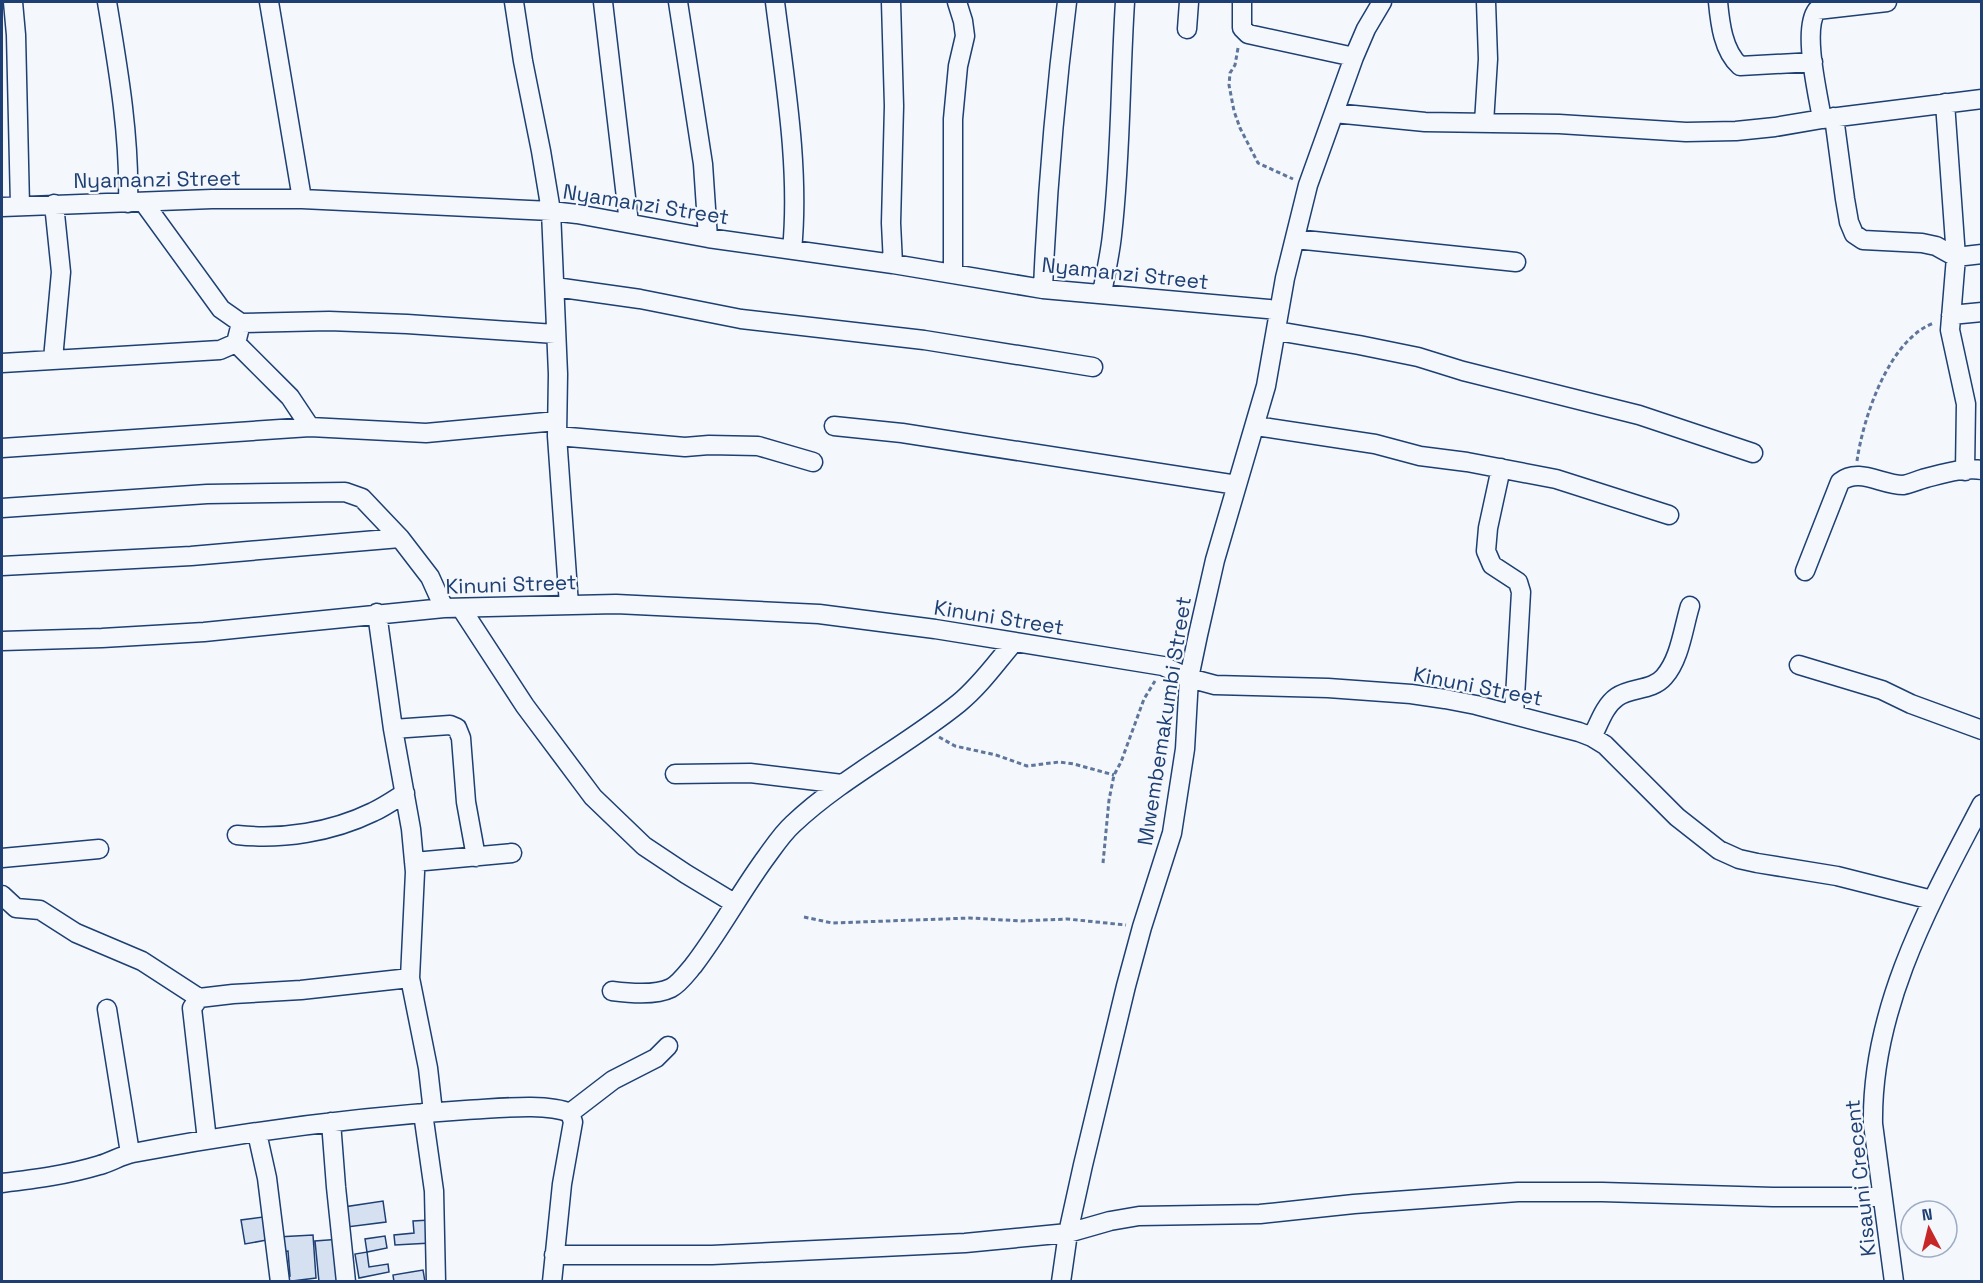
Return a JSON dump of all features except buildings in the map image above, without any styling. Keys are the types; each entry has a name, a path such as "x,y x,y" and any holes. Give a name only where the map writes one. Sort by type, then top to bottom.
{"street":[{"path":"11,206 16,35 13,2"},
{"path":"107,2 136,203 221,309 241,323 329,321 555,334"},
{"path":"270,2 302,199"},
{"path":"514,2 551,211 558,374 557,428 569,604"},
{"path":"603,2 629,223"},
{"path":"678,2 703,164 708,238"},
{"path":"775,2 790,130 795,198 792,250"},
{"path":"891,2 894,106 891,223 893,264"},
{"path":"953,274 953,119 958,66 964,36 963,21 957,2"},
{"path":"1043,289 1051,157 1067,2"},
{"path":"1102,294 1114,217 1125,2"},
{"path":"1188,29 1189,2"},
{"path":"1242,2 1242,28 1248,34 1354,57"},
{"name":"Mwembemakumbi Street","path":"1060,1281 1093,1118 1142,927 1172,833 1185,749 1189,678 1208,584 1256,426 1277,331 1279,310 1308,185 1354,57 1366,29 1382,2"},
{"path":"1484,123 1488,59 1486,2"},
{"path":"1718,2 1725,41 1732,59 1740,66 1813,62"},
{"path":"1887,2 1817,10 1812,16 1810,26 1813,62 1828,118 1849,222 1854,234 1863,240 1922,243 1936,246 1956,257 1982,254"},
{"path":"1334,113 1425,122 1559,124 1686,132 1736,131 1982,99"},
{"path":"1805,571 1840,483 1854,475 1887,484 1905,485 1925,478 1973,470 1966,404 1950,330 1956,257 1945,103"},
{"name":"Nyamanzi Street","path":"11,206 212,199 302,199 551,211 708,238 893,264 1043,289 1279,310"},
{"path":"53,359 61,272 54,204"},
{"path":"1295,239 1516,262"},
{"path":"555,287 640,299 741,319 924,340 1093,367"},
{"path":"1951,318 1982,312"},
{"path":"236,343 241,323"},
{"path":"1277,331 1418,357 1463,371 1639,415 1753,453"},
{"path":"2,363 220,350 236,343"},
{"path":"236,343 290,397 310,427"},
{"path":"834,426 902,433 1237,484"},
{"path":"1256,426 1375,444 1420,456 1556,479 1669,515"},
{"path":"2,447 310,427 426,433 557,428 685,447 758,446 813,462"},
{"path":"1501,468 1488,528 1486,551 1492,565 1518,582 1521,592 1514,715"},
{"path":"2,508 207,494 345,492 362,498 400,538 593,797 644,846 734,903"},
{"path":"2,566 191,556 400,538"},
{"name":"Kinuni Street","path":"2,641 204,632 453,608 569,604 616,604 819,614 1163,666 1189,678 1215,685 1293,686 1411,694 1476,705 1592,737 1605,745 1677,817 1719,850 1739,859 1837,876 1932,900"},
{"path":"1592,737 1606,708 1617,697 1655,684 1663,678 1678,650 1690,606"},
{"path":"377,614 416,872 410,978 428,1068 436,1281"},
{"path":"612,991 636,993 670,988 694,965 785,831 842,784 960,702 1014,642"},
{"path":"1799,665 1882,690 1911,704 1982,730"},
{"path":"393,729 450,725 458,728 461,738 466,802 476,857"},
{"path":"675,774 750,773 842,784"},
{"path":"237,835 269,837 336,827 373,812 405,793"},
{"name":"Kisauni Crecent","path":"1894,1281 1873,1113 1878,1058 1907,956 1932,900 1982,804"},
{"path":"2,858 99,849"},
{"path":"414,861 512,853"},
{"path":"2,895 16,908 40,910 76,933 142,962 199,998 410,978"},
{"path":"199,998 192,1008 207,1140"},
{"path":"107,1009 130,1153"},
{"path":"570,1113 613,1080 656,1058 668,1046"},
{"path":"2,1183 57,1176 102,1165 130,1153 331,1122 428,1113 536,1107 563,1110 570,1113 573,1122 565,1160 552,1281"},
{"path":"331,1122 346,1281"},
{"path":"257,1133 267,1178 280,1281"},
{"path":"554,1255 712,1255 965,1242 1068,1233 1110,1221 1139,1216 1260,1214 1354,1204 1507,1193 1882,1197"}],"path":[{"path":"1242,28 1229,85 1240,128 1258,163 1308,185"},
{"path":"1854,475 1868,415 1888,370 1904,344 1916,332 1932,323 1951,318"},
{"path":"1103,863 1109,800 1114,775 1144,699 1163,666"},
{"path":"924,729 955,746 996,755 1027,766 1059,762 1114,775"},
{"path":"804,917 832,923 970,918 1021,921 1067,919 1142,927"}]}
